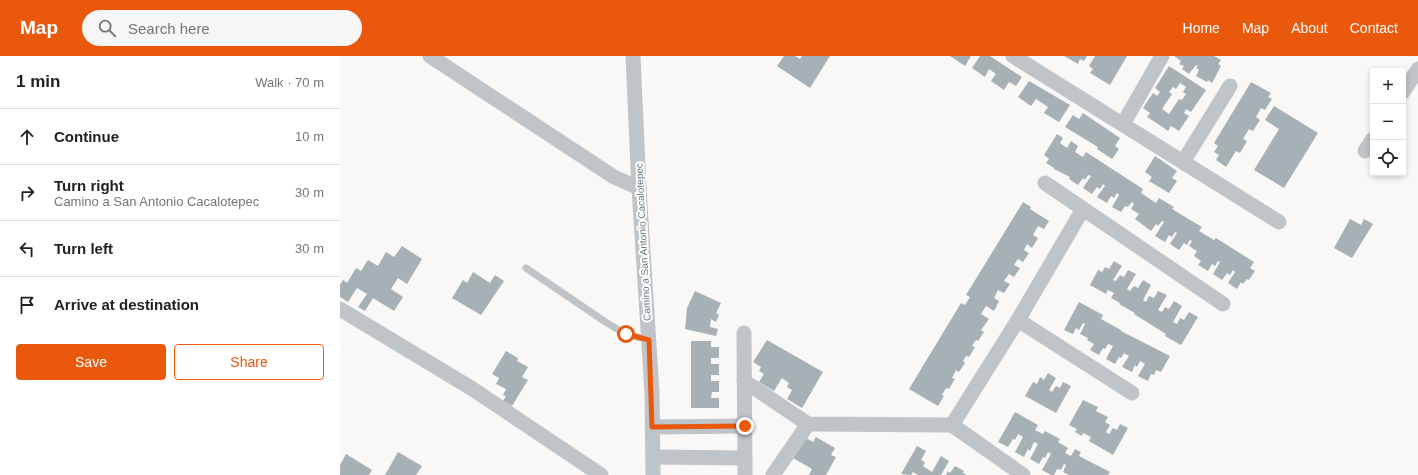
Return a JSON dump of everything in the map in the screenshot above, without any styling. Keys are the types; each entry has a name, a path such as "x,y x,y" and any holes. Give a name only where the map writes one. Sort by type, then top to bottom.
{"street":[{"path":"430,56 614,177 639,188"},
{"name":"Camino a San Antonio Cacalotepec","path":"633,56 639,188 649,340 653,475"},
{"path":"1013,56 1034,62 1123,124 1279,222"},
{"path":"1123,124 1162,56"},
{"path":"1406,87 1418,68"},
{"path":"1183,162 1230,86"},
{"path":"1044,183 1223,304"},
{"path":"952,425 1018,320 1083,209"},
{"path":"340,309 470,388 601,475"},
{"path":"1018,320 1132,393"},
{"path":"744,333 745,475"},
{"path":"744,381 808,424 952,425 1024,475"},
{"path":"773,475 808,424"},
{"path":"652,427 745,426"},
{"path":"653,457 745,458"}],"lane":[{"path":"526,268 604,321 626,334 649,340"}],"building":[{"path":"784,56 795,56 800,59 802,56 830,56 810,88 777,66"},
{"path":"950,56 971,56 965,66"},
{"path":"980,56 990,56 1022,77 1016,86 1009,82 1004,90 991,81 996,74 989,69 985,77 972,68"},
{"path":"1064,56 1087,56 1084,61 1080,59 1078,64"},
{"path":"1095,56 1127,56 1110,85 1090,73 1093,69 1089,66"},
{"path":"1174,56 1214,56 1221,60 1218,64 1221,66 1212,83 1208,80 1207,82 1196,76 1199,70 1196,68 1198,66 1196,65 1189,74 1182,69 1184,66 1179,64 1181,61"},
{"path":"1169,66 1206,90 1191,112 1186,109 1184,113 1189,116 1179,131 1171,126 1168,131 1147,117 1150,113 1143,108 1153,93 1157,96 1160,92 1155,88","holes":["1180,83 1186,87 1183,92 1186,94 1182,100 1179,99 1169,114 1162,109 1172,94 1169,92 1173,87 1176,89"]},
{"path":"1029,81 1070,105 1059,122 1044,113 1048,107 1036,99 1031,106 1018,97"},
{"path":"1251,82 1271,93 1268,97 1272,99 1265,110 1261,108 1256,117 1260,120 1253,131 1249,129 1243,139 1247,141 1240,153 1236,151 1226,167 1216,160 1219,155 1214,152 1218,146 1214,143"},
{"path":"1274,106 1318,133 1284,188 1254,170 1279,129 1265,120"},
{"path":"1083,113 1120,138 1115,146 1119,149 1112,159 1097,149 1098,147 1065,127 1073,115 1079,119"},
{"path":"1057,134 1063,138 1060,143 1067,148 1071,141 1078,146 1075,152 1083,157 1086,152 1143,189 1141,193 1156,203 1159,198 1174,207 1172,209 1202,227 1199,231 1214,240 1216,238 1254,262 1250,268 1255,271 1249,280 1247,279 1243,284 1241,282 1237,289 1228,283 1235,272 1233,270 1230,275 1227,273 1222,280 1213,274 1220,262 1218,261 1215,266 1212,264 1208,271 1198,265 1201,261 1194,256 1197,251 1189,246 1192,241 1190,240 1187,245 1184,243 1179,250 1170,244 1177,233 1175,232 1172,237 1169,235 1165,242 1155,236 1164,222 1162,221 1158,226 1156,224 1151,231 1135,219 1139,214 1131,209 1134,204 1132,202 1128,207 1125,206 1121,212 1112,207 1119,195 1117,193 1114,198 1111,196 1107,203 1097,197 1105,186 1103,184 1100,189 1097,187 1092,194 1083,188 1091,176 1088,175 1085,180 1083,178 1078,185 1069,179 1070,177 1046,163 1049,159 1044,155"},
{"path":"1155,156 1177,171 1172,178 1177,181 1169,193 1149,181 1152,177 1145,172"},
{"path":"1023,202 1031,207 1030,209 1049,221 1044,229 1038,226 1033,235 1038,238 1032,248 1027,244 1024,250 1029,253 1023,262 1018,259 1014,265 1020,268 1014,277 1009,274 1004,281 1010,284 1004,293 998,290 994,298 999,301 994,311 986,306 981,314 989,319 981,330 984,332 978,341 976,340 972,346 975,347 969,357 966,356 963,361 965,363 959,372 956,370 952,378 955,379 949,389 946,388 942,395 944,396 938,406 909,389 961,303 965,305 970,297 966,295"},
{"path":"1350,219 1361,225 1364,219 1373,224 1352,258 1334,248"},
{"path":"402,246 422,259 407,284 398,278 391,289 403,297 394,311 373,298 365,311 358,307 367,294 357,288 348,302 340,297 340,285 343,280 347,283 356,268 361,271 368,260 378,266 386,252 394,257"},
{"path":"1114,261 1122,266 1113,280 1116,281 1120,275 1124,277 1128,270 1136,274 1127,289 1130,291 1134,286 1138,288 1143,280 1151,285 1143,300 1146,302 1149,296 1154,298 1158,291 1167,295 1158,310 1162,312 1165,307 1169,309 1174,301 1182,306 1173,322 1177,324 1180,318 1184,320 1189,312 1198,317 1181,345 1165,336 1166,334 1111,298 1114,293 1108,290 1106,294 1090,285 1098,270 1102,272 1105,267 1109,269"},
{"path":"473,272 490,283 495,275 504,281 481,315 452,298 463,280 467,283"},
{"path":"695,291 721,303 716,313 719,315 716,322 711,319 710,327 718,329 716,336 685,329 687,308"},
{"path":"1079,302 1103,315 1101,319 1121,331 1170,356 1161,372 1156,370 1154,375 1151,374 1148,381 1138,376 1145,364 1140,361 1137,367 1135,365 1132,372 1122,367 1129,356 1124,353 1121,358 1119,357 1115,364 1106,359 1113,346 1108,344 1105,349 1103,348 1099,355 1090,350 1094,344 1087,340 1088,338 1080,334 1085,324 1083,323 1079,330 1076,328 1073,334 1064,330"},
{"path":"767,340 823,372 802,408 787,399 792,390 787,387 789,383 782,378 774,391 759,382 764,374 759,371 761,367 753,362"},
{"path":"691,341 711,341 711,347 719,347 719,358 711,358 711,364 719,364 719,375 711,375 711,381 719,381 719,392 712,392 711,398 719,398 719,408 691,408"},
{"path":"506,351 518,358 517,361 528,367 522,377 528,380 512,406 503,401 506,396 503,395 506,389 496,384 499,378 492,374"},
{"path":"1048,373 1056,378 1049,390 1052,392 1056,386 1060,388 1063,382 1071,386 1056,413 1025,396 1033,382 1037,384 1040,377 1044,380"},
{"path":"1083,400 1098,407 1096,411 1108,417 1105,422 1110,425 1106,432 1109,434 1113,428 1117,430 1120,424 1128,428 1113,455 1089,441 1091,437 1083,433 1082,436 1075,432 1077,429 1069,425"},
{"path":"1015,412 1038,425 1035,430 1043,434 1045,431 1060,439 1058,442 1068,448 1065,453 1071,456 1075,449 1081,452 1079,456 1110,472 1108,475 1069,475 1063,472 1066,465 1064,464 1061,470 1057,469 1054,475 1042,470 1051,454 1048,452 1039,464 1030,459 1038,444 1034,442 1030,451 1028,449 1024,457 1015,452 1023,437 1018,434 1015,440 1013,439 1008,447 998,442"},
{"path":"805,437 813,442 816,437 835,448 831,455 836,457 826,475 809,475 812,469 793,458"},
{"path":"917,446 926,451 921,460 925,462 923,466 932,472 941,456 949,461 941,475 918,475 913,472 911,475 901,474"},
{"path":"398,452 422,466 416,475 385,475"},
{"path":"346,454 372,470 369,475 340,475 340,465"},
{"path":"955,466 964,471 963,473 967,475 946,475 948,471 950,473"}],"route":[{"path":"626,334 649,340 652,392 652,427 745,426"}]}
